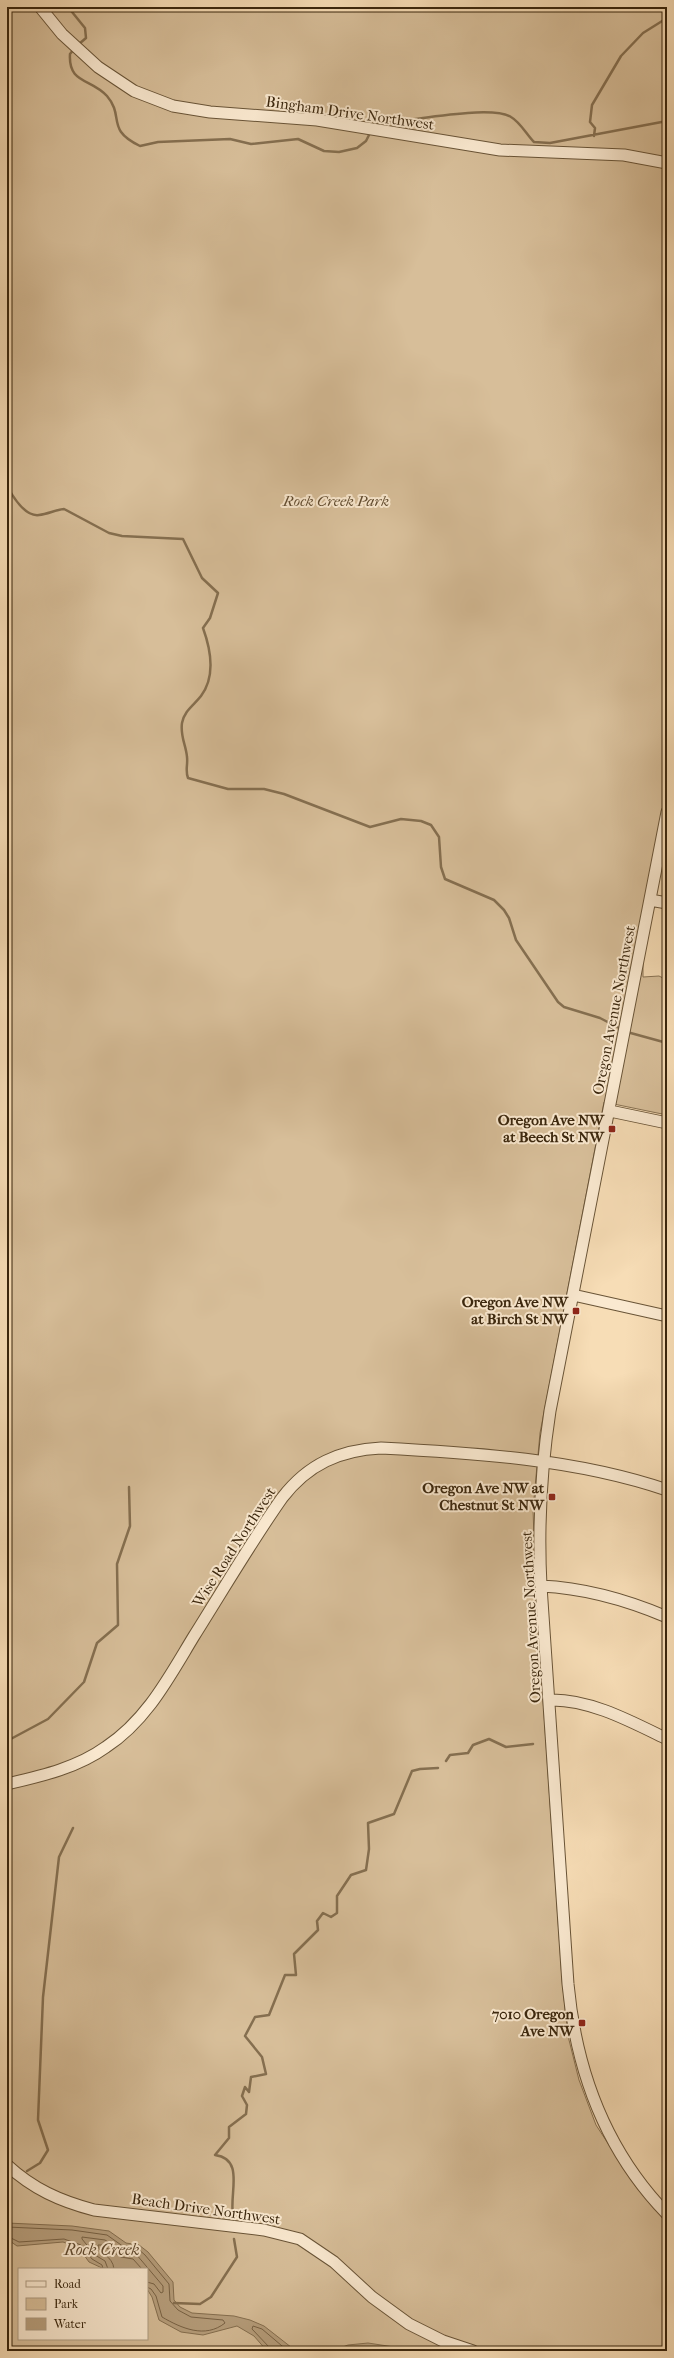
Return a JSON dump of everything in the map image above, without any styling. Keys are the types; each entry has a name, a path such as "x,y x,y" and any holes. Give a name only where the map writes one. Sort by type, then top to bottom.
{"street":[{"name":"Bingham Drive Northwest","path":"40,7 75,46 106,73 134,91 173,106 201,111 317,120 500,150 624,155 667,163"},
{"name":"Oregon Avenue Northwest","path":"667,812 624,1040 550,1411 543,1462 540,1531 541,1586 550,1700 568,1984 580,2056 597,2108 615,2146 639,2183 667,2214"},
{"path":"650,900 667,903"},
{"path":"610,1111 667,1123"},
{"path":"573,1294 667,1316"},
{"name":"Wise Road Northwest","path":"7,1784 44,1775 82,1761 107,1747 133,1726 160,1692 282,1498 303,1475 320,1463 347,1452 381,1448 543,1462 627,1479 667,1490"},
{"path":"541,1586 602,1594 642,1606 667,1617"},
{"path":"550,1700 570,1702 607,1712 667,1739"},
{"name":"Beach Drive Northwest","path":"7,2165 34,2187 59,2200 77,2206 94,2210 264,2230 300,2240 334,2262 372,2297 409,2324 443,2341 473,2351"}],"green space":[{"name":"Rock Creek Park","path":"7,7 667,7 667,790 643,915 643,977 659,976 667,980 667,1115 604,1102 540,1433 533,1509 536,1596 562,1979 568,2036 579,2080 596,2125 637,2188 667,2221 667,2348 662,2351 7,2351"}],"water":[{"name":"Rock Creek","path":"7,2223 72,2226 109,2231 126,2243 139,2245 148,2252 173,2282 174,2300 180,2307 192,2313 234,2316 250,2320 264,2326 296,2351 267,2351 254,2336 237,2326 203,2335 181,2332 159,2320 152,2297 148,2291 148,2268 102,2268 89,2262 79,2248 63,2242 17,2246 7,2239"},
{"path":"368,2343 420,2351 332,2351 348,2345"}],"waterway":[{"path":"68,7 85,28 86,38 79,44"},
{"path":"594,136 595,128 590,122 592,105 621,56 643,33 667,18"},
{"path":"74,49 70,54 70,64 73,71 82,80 101,90 107,96 115,110 119,128 129,140 140,146 158,142 230,139 251,144 298,139 324,151 339,152 357,148 366,141 371,131"},
{"path":"374,127 376,124 446,115 485,112 501,113 514,119 534,142 550,143 667,121"},
{"path":"7,486 24,510 34,515 64,509 109,533 122,536 183,539 202,578 218,593 210,618 203,628 210,654 211,663 209,680 201,696 187,712 182,723 182,732 187,757 188,778 228,789 264,789 284,794 370,827 401,819 421,821 431,825 439,837 441,867 445,879 494,900 504,910 509,918 516,940 558,1002 564,1007 600,1018 621,1029"},
{"path":"627,1032 667,1043"},
{"path":"7,1741 48,1719 84,1682 97,1643 118,1625 117,1564 130,1526 129,1487"},
{"path":"446,1761 450,1755 468,1753 473,1745 489,1739 506,1747 533,1744"},
{"path":"233,2215 233,2170 230,2163 224,2158 215,2155 229,2138 229,2127 246,2114 247,2105 242,2096 245,2087 249,2092 251,2077 266,2074 262,2057 245,2036 255,2017 269,2015 285,1975 296,1975 294,1954 318,1930 317,1921 323,1913 331,1917 337,1913 337,1896 351,1875 366,1870 369,1849 368,1823 394,1814 412,1771 438,1768"},
{"path":"27,2171 40,2163 48,2150 38,2120 43,1997 59,1857 73,1828"},
{"path":"174,2303 200,2304 211,2297 237,2257 234,2239"}],"place":[{"name":"Oregon Ave NW at Beech St NW","path":"612,1129"},
{"name":"Oregon Ave NW at Birch St NW","path":"576,1311"},
{"name":"Oregon Ave NW at Chestnut St NW","path":"552,1497"},
{"name":"7010 Oregon Ave NW","path":"582,2023"}]}
